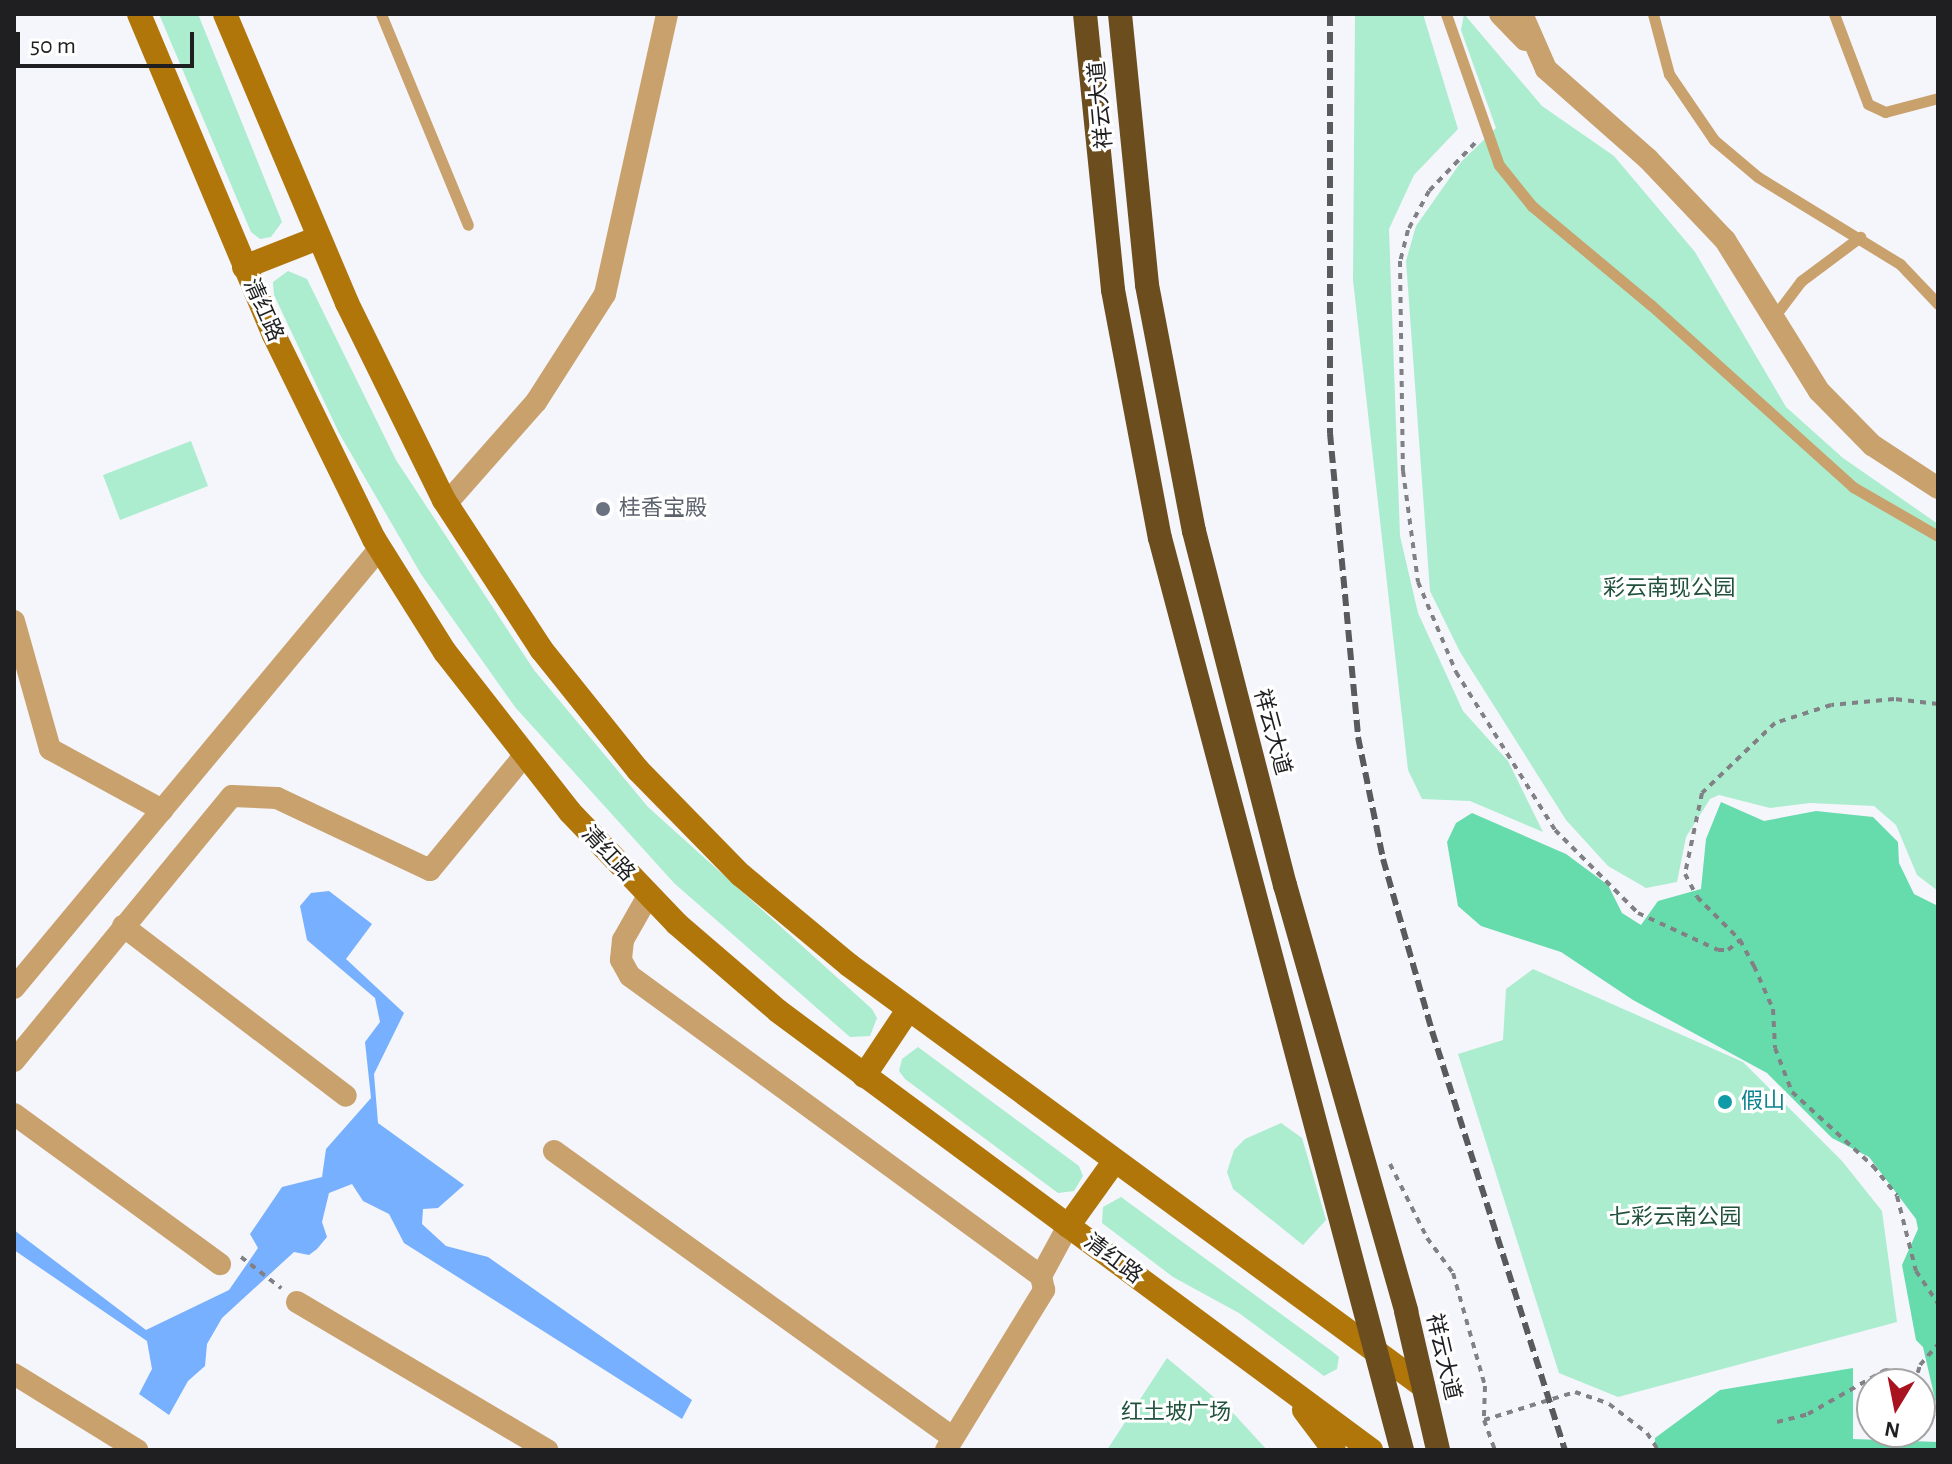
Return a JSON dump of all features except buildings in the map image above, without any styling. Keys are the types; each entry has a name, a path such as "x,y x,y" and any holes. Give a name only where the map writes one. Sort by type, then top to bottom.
{"highway":[{"name":"祥云大道","path":"1085,14 1105,234 1160,538 1250,894 1379,1354 1402,1450"},
{"name":"祥云大道","path":"1120,14 1147,285 1194,531 1285,885 1438,1450"}],"main road":[{"name":"清红路","path":"139,14 244,267 309,411 380,548 445,652 523,757 648,896 713,957 864,1076 1371,1450"},
{"path":"225,14 318,238 446,504 541,649 672,807 774,905 908,1010 1423,1386"},
{"path":"244,267 318,238"},
{"path":"864,1076 908,1010"},
{"path":"1068,1226 1114,1162"},
{"path":"1275,1379 1334,1450"}],"street":[{"path":"446,504 536,402 605,294 667,14"},
{"path":"1500,14 1564,87 1703,213 1742,264 1805,372 1842,417 1892,461 1938,488"},
{"path":"1522,14 1535,54"},
{"path":"14,988 380,548"},
{"path":"14,621 50,749 162,810"},
{"path":"14,1061 232,796 252,793 277,798 430,870 523,757"},
{"path":"648,896 622,947 621,960 630,976 1041,1276"},
{"path":"123,926 346,1096"},
{"path":"14,1114 220,1264"},
{"path":"554,1151 949,1444 1044,1290 1041,1276 1068,1226"},
{"path":"297,1302 547,1450"},
{"path":"14,1374 137,1450"}],"lane":[{"path":"381,14 468,225"},
{"path":"1446,14 1485,134 1499,165 1532,206 1651,305 1853,487 1938,536"},
{"path":"1653,14 1669,74 1714,140 1758,177 1900,264 1938,304"},
{"path":"1834,14 1860,91 1876,111 1938,98"},
{"path":"1773,318 1801,281 1860,237"}],"path":[{"path":"1485,134 1429,191 1408,230 1400,261 1403,471 1414,525 1415,573 1456,672 1555,830 1638,913 1718,950 1728,950 1740,940"},
{"path":"1938,704 1894,699 1831,705 1792,714 1743,749 1702,793 1685,874 1697,897 1740,940 1773,1009 1782,1076 1798,1101 1844,1138 1897,1196 1916,1271 1938,1304"},
{"path":"1388,1158 1427,1238 1453,1273 1485,1386 1484,1420 1495,1450"},
{"path":"245,1256 274,1282"},
{"path":"1920,1368 1938,1344"},
{"path":"1777,1422 1808,1414 1856,1387"},
{"path":"1484,1420 1575,1392 1609,1404 1647,1433 1658,1450"}],"green space":[{"path":"159,14 198,14 282,222 271,237 260,239 251,232"},
{"path":"1355,14 1423,14 1458,129 1414,175 1389,229 1400,536 1418,613 1463,711 1508,761 1543,832 1470,801 1422,799 1408,770 1353,280"},
{"name":"彩云南现公园","path":"1464,14 1542,106 1614,156 1695,252 1786,407 1843,458 1938,524 1938,891 1917,875 1896,825 1874,806 1810,803 1770,808 1719,795 1710,799 1686,837 1677,882 1646,888 1608,866 1566,820 1460,652 1430,591 1406,261 1416,226 1461,162 1496,128 1461,30"},
{"path":"288,271 307,279 396,460 534,670 648,807 872,1009 877,1018 870,1036 850,1037 674,883 515,707 421,574 339,433 274,295 273,282"},
{"path":"191,441 208,486 120,520 103,475"},
{"path":"1721,802 1764,821 1816,811 1873,817 1898,842 1899,863 1914,894 1938,906 1938,1412 1936,1368 1928,1368 1923,1347 1916,1340 1902,1265 1918,1229 1916,1219 1869,1157 1832,1138 1767,1073 1633,1000 1561,952 1481,926 1458,906 1447,842 1456,823 1472,813 1566,854 1608,885 1622,913 1641,925 1658,901 1701,889 1706,839"},
{"name":"七彩云南公园","path":"1533,969 1743,1062 1842,1161 1882,1211 1897,1322 1618,1397 1559,1373 1458,1054 1503,1040 1506,989"},
{"path":"918,1047 1079,1166 1083,1176 1074,1191 1058,1193 905,1079 899,1071 902,1059"},
{"path":"1281,1123 1302,1138 1326,1220 1303,1245 1233,1189 1227,1172 1234,1150 1245,1139"},
{"path":"1121,1197 1333,1352 1339,1357 1337,1369 1324,1376 1239,1313 1173,1277 1102,1223 1103,1207"},
{"name":"红土坡广场","path":"1167,1358 1234,1414 1267,1450 1107,1450"},
{"path":"1853,1368 1853,1439 1856,1439 1856,1448 1936,1448 1936,1442 1938,1450 1655,1450 1655,1438 1720,1390"}],"water":[{"path":"329,891 372,924 346,959 404,1013 374,1074 378,1123 464,1185 438,1208 423,1209 422,1224 446,1246 488,1257 692,1400 682,1419 404,1243 389,1214 363,1201 352,1184 329,1193 322,1222 327,1237 317,1249 309,1255 294,1252 222,1318 207,1344 205,1366 188,1381 169,1415 139,1394 152,1369 147,1341 14,1250 14,1230 146,1330 229,1290 258,1248 250,1234 282,1187 322,1177 326,1149 371,1098 365,1042 380,1022 375,998 307,940 300,906 311,893"}],"railway":[{"path":"1330,14 1330,433 1358,737 1383,859 1432,1031 1565,1450"}],"place":[{"name":"桂香宝殿","path":"603,509"},
{"name":"假山","path":"1725,1102"}]}
